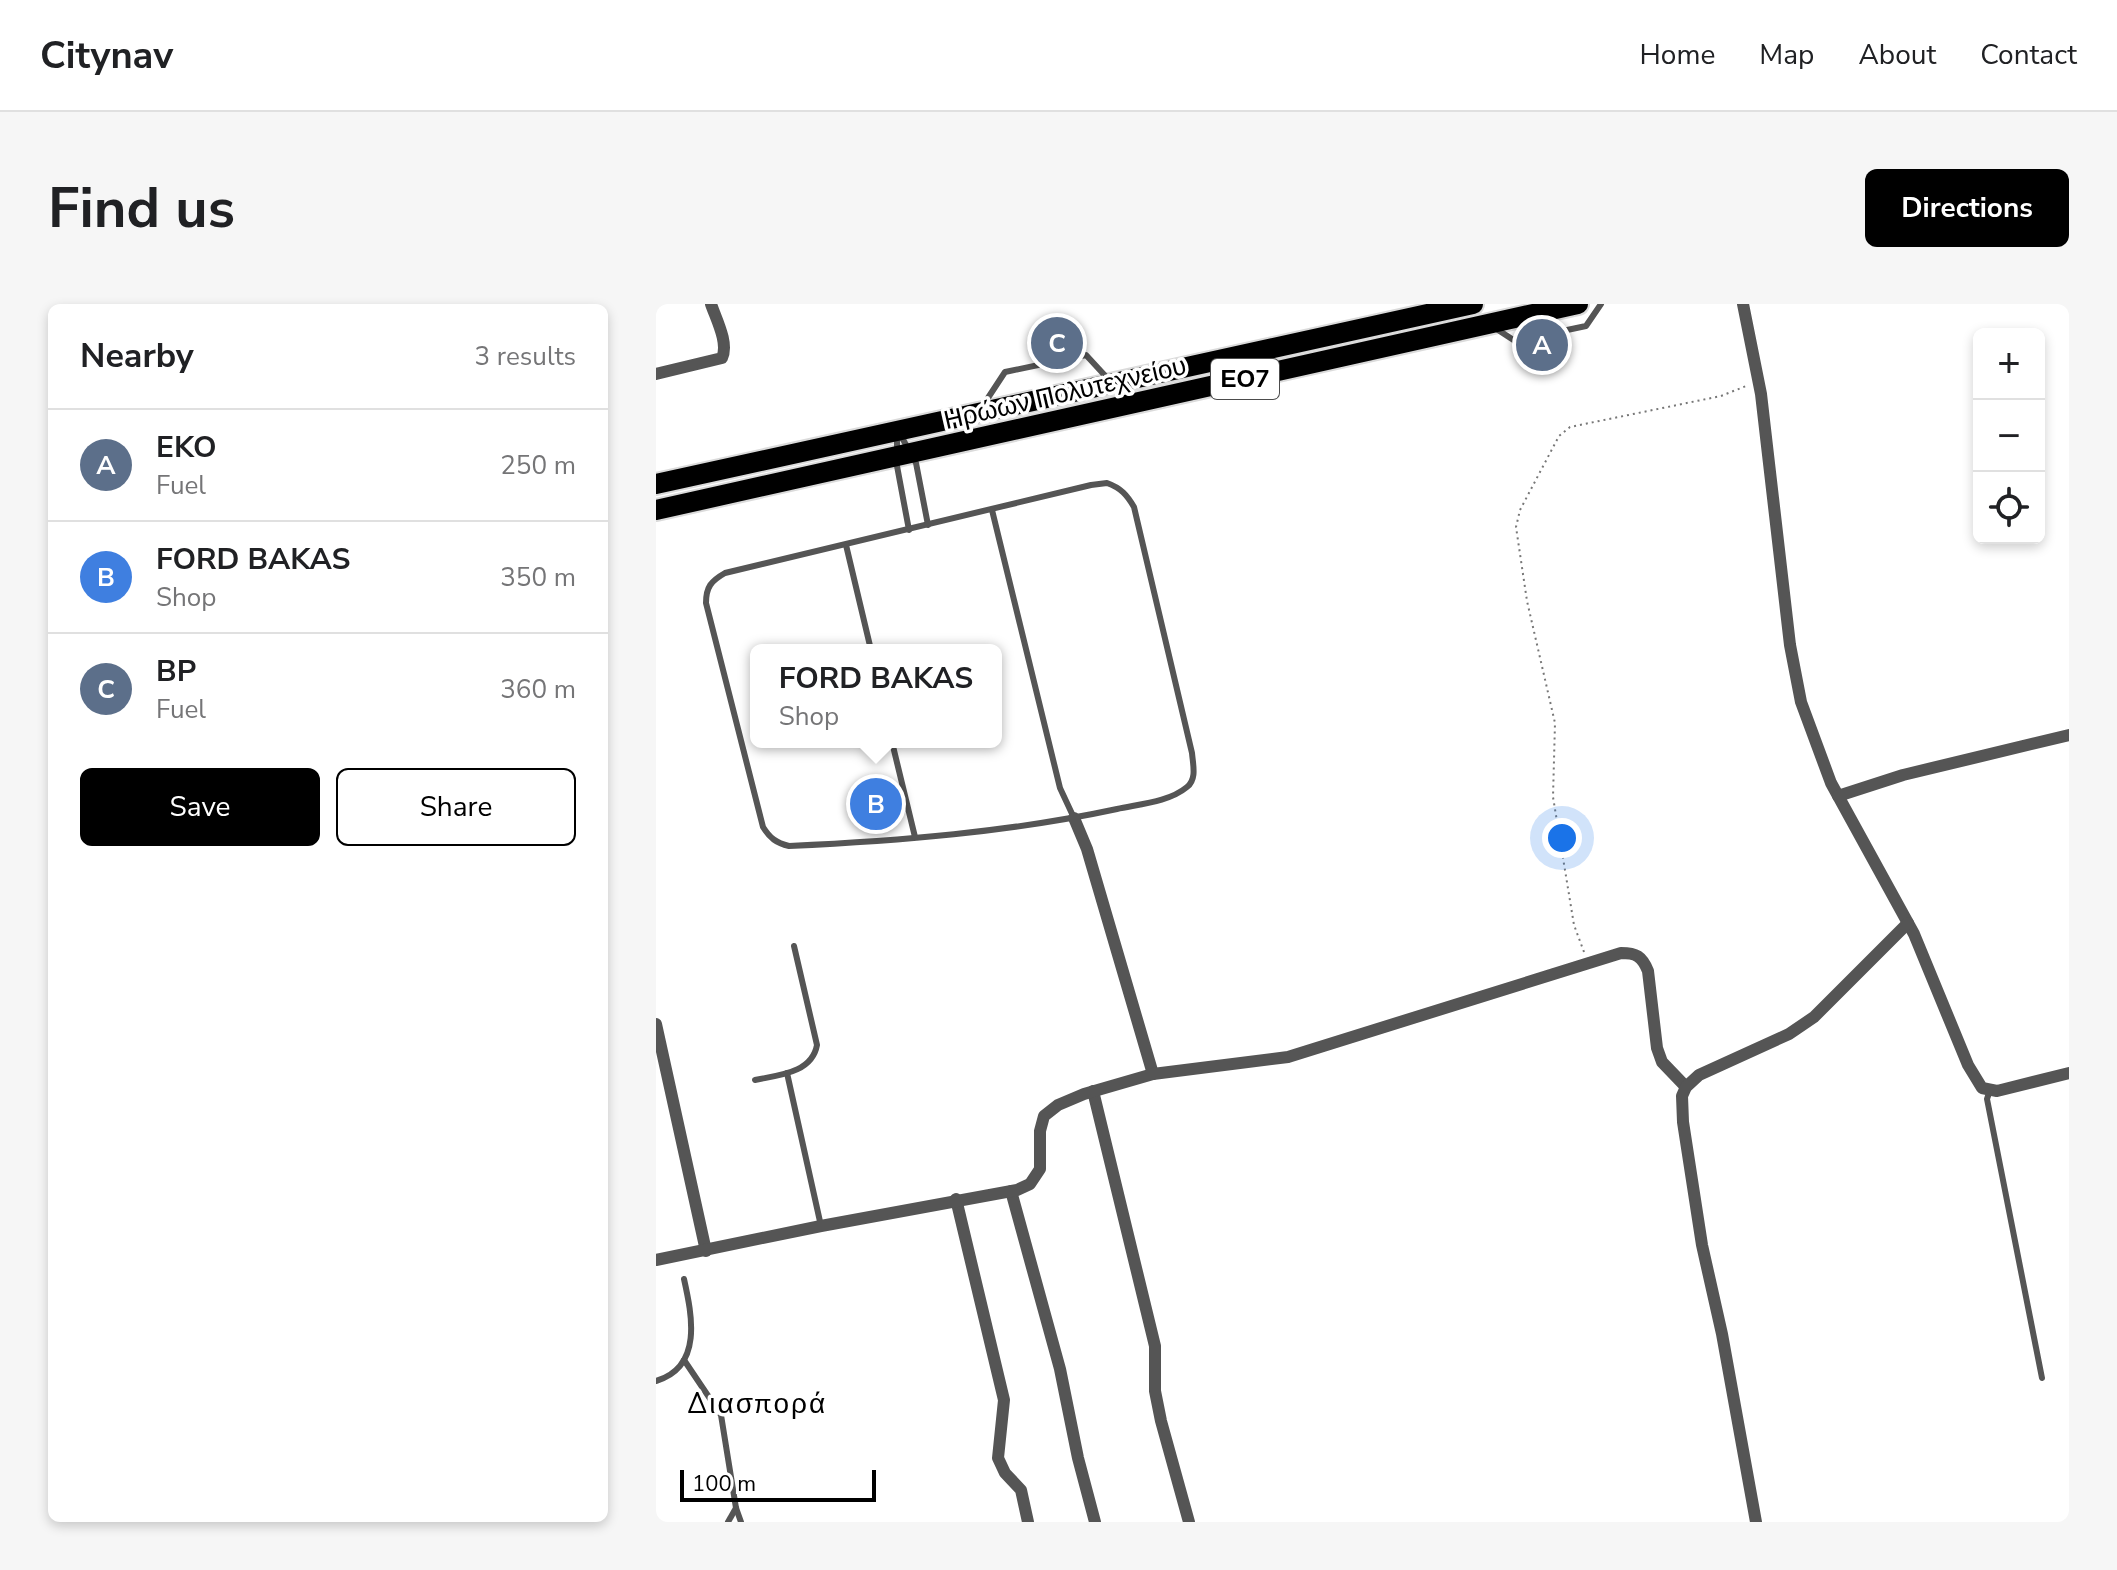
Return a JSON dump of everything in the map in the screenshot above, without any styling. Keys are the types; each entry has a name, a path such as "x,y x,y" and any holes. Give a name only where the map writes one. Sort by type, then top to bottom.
{"main road":[{"name":"Ηρώων Πολυτεχνείου","path":"656,510 1578,304"},
{"name":"Ηρώων Πολυτεχνείου","path":"656,484 1468,305"}],"street":[{"path":"656,374 722,358 724,343 711,304"},
{"path":"1743,304 1758,380 1795,677 1814,741 1838,796 1908,923 1968,1065 1982,1088 1997,1091 2069,1073"},
{"path":"1838,796 1903,775 2069,735"},
{"path":"1074,818 1087,849 1153,1074"},
{"path":"1756,1522 1722,1334 1702,1245 1682,1096 1686,1087 1706,1071 1789,1034 1814,1017 1908,923"},
{"path":"656,1260 956,1199 1011,1191 1030,1184 1040,1169 1040,1131 1044,1116 1058,1105 1093,1091 1153,1074 1288,1057 1621,953 1634,953 1644,960 1657,1048 1662,1062 1686,1087"},
{"path":"656,1024 706,1251"},
{"path":"1093,1091 1155,1346 1155,1391 1161,1421 1189,1522"},
{"path":"1011,1191 1060,1369 1095,1522"},
{"path":"956,1199 1004,1400 998,1458 1005,1473 1021,1490 1028,1522"}],"lane":[{"path":"1488,324 1515,341 1586,326 1601,304"},
{"path":"979,413 1005,372 1086,355 1113,383"},
{"path":"897,431 928,525"},
{"path":"897,431 904,456 909,530"},
{"path":"1107,483 1128,496 1134,507 1192,753 1194,776 1185,789 1166,798 1074,818 915,837 789,846 777,843 768,836 763,827 706,603 706,591 713,580 725,573 928,525 1095,484 1107,483"},
{"path":"992,510 1060,788 1074,818"},
{"path":"846,545 870,644"},
{"path":"893,748 915,837"},
{"path":"755,1080 803,1067 811,1060 817,1045 794,946"},
{"path":"787,1073 821,1226"},
{"path":"1990,1090 1987,1099 2042,1378"},
{"path":"656,1381 668,1377 684,1360 690,1342 693,1320 684,1279"},
{"path":"684,1360 721,1415 741,1522"},
{"path":"728,1522 736,1508"}],"path":[{"path":"1589,965 1574,925 1553,797 1555,723 1527,601 1516,527 1520,510 1559,436 1570,427 1721,396 1758,380"}],"building":[{"path":"1062,314 1069,345 1054,348 1047,317"}],"place":[{"name":"BP","path":"1057,343"},
{"name":"EKO","path":"1542,345"},
{"name":"FORD BAKAS","path":"876,804"}],"district":[{"name":"Διασπορά","path":"757,1404"}]}
